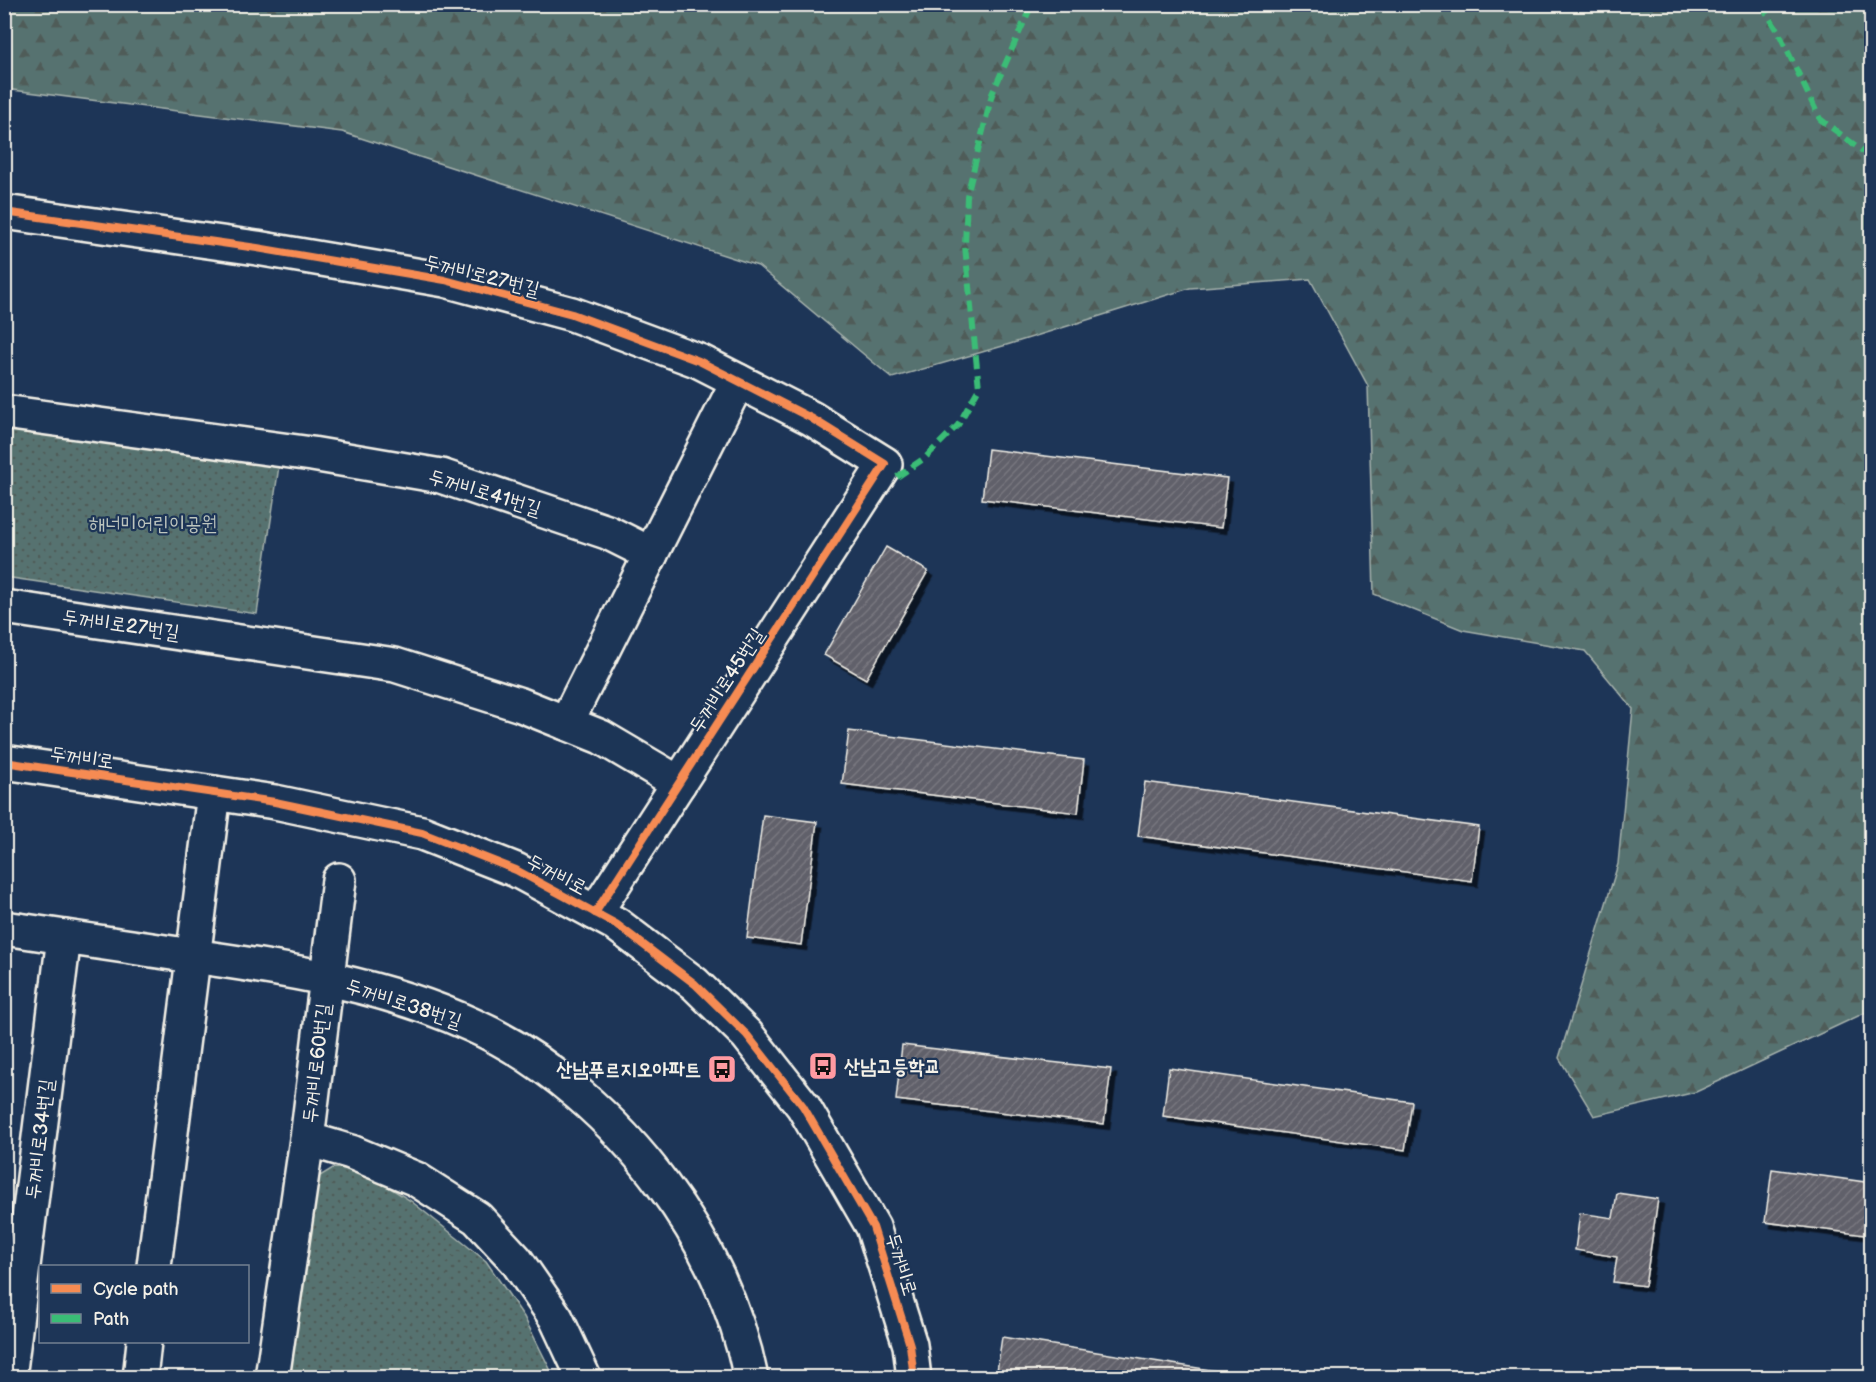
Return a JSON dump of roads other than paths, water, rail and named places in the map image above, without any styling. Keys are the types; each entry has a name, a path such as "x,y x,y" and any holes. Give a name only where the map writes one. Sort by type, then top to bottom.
{"street":[{"name":"두꺼비로27번길","path":"4,213 257,248 445,280 572,314 699,361 811,418 885,464"},
{"path":"679,783 601,737 566,723 738,381"},
{"name":"두꺼비로41번길","path":"4,412 312,454 441,476 607,532 651,554"},
{"name":"두꺼비로45번길","path":"595,913 885,464"},
{"name":"두꺼비로27번길","path":"4,607 395,665 521,705 566,723"},
{"name":"두꺼비로","path":"4,762 275,802 422,833 516,870 616,924 695,984 747,1035 804,1106 873,1227 910,1345 914,1377"},
{"path":"154,1265 214,793"},
{"name":"두꺼비로60번길","path":"272,1377 307,1139 339,880"},
{"name":"두꺼비로38번길","path":"4,928 326,978 412,1000 474,1025 530,1056 597,1111 642,1157 684,1213 722,1284 751,1377"},
{"name":"두꺼비로34번길","path":"9,1377 64,937"},
{"name":"두꺼비로60번길","path":"307,1139 351,1152 416,1179 477,1218 516,1260 556,1318 584,1377"},
{"path":"140,1377 144,1343"}],"place":[{"name":"산남고등학교","path":"823,1066"},
{"name":"산남푸르지오아파트","path":"722,1069"}],"park label":[{"name":"해너미어린이공원","path":"153,523"}]}
